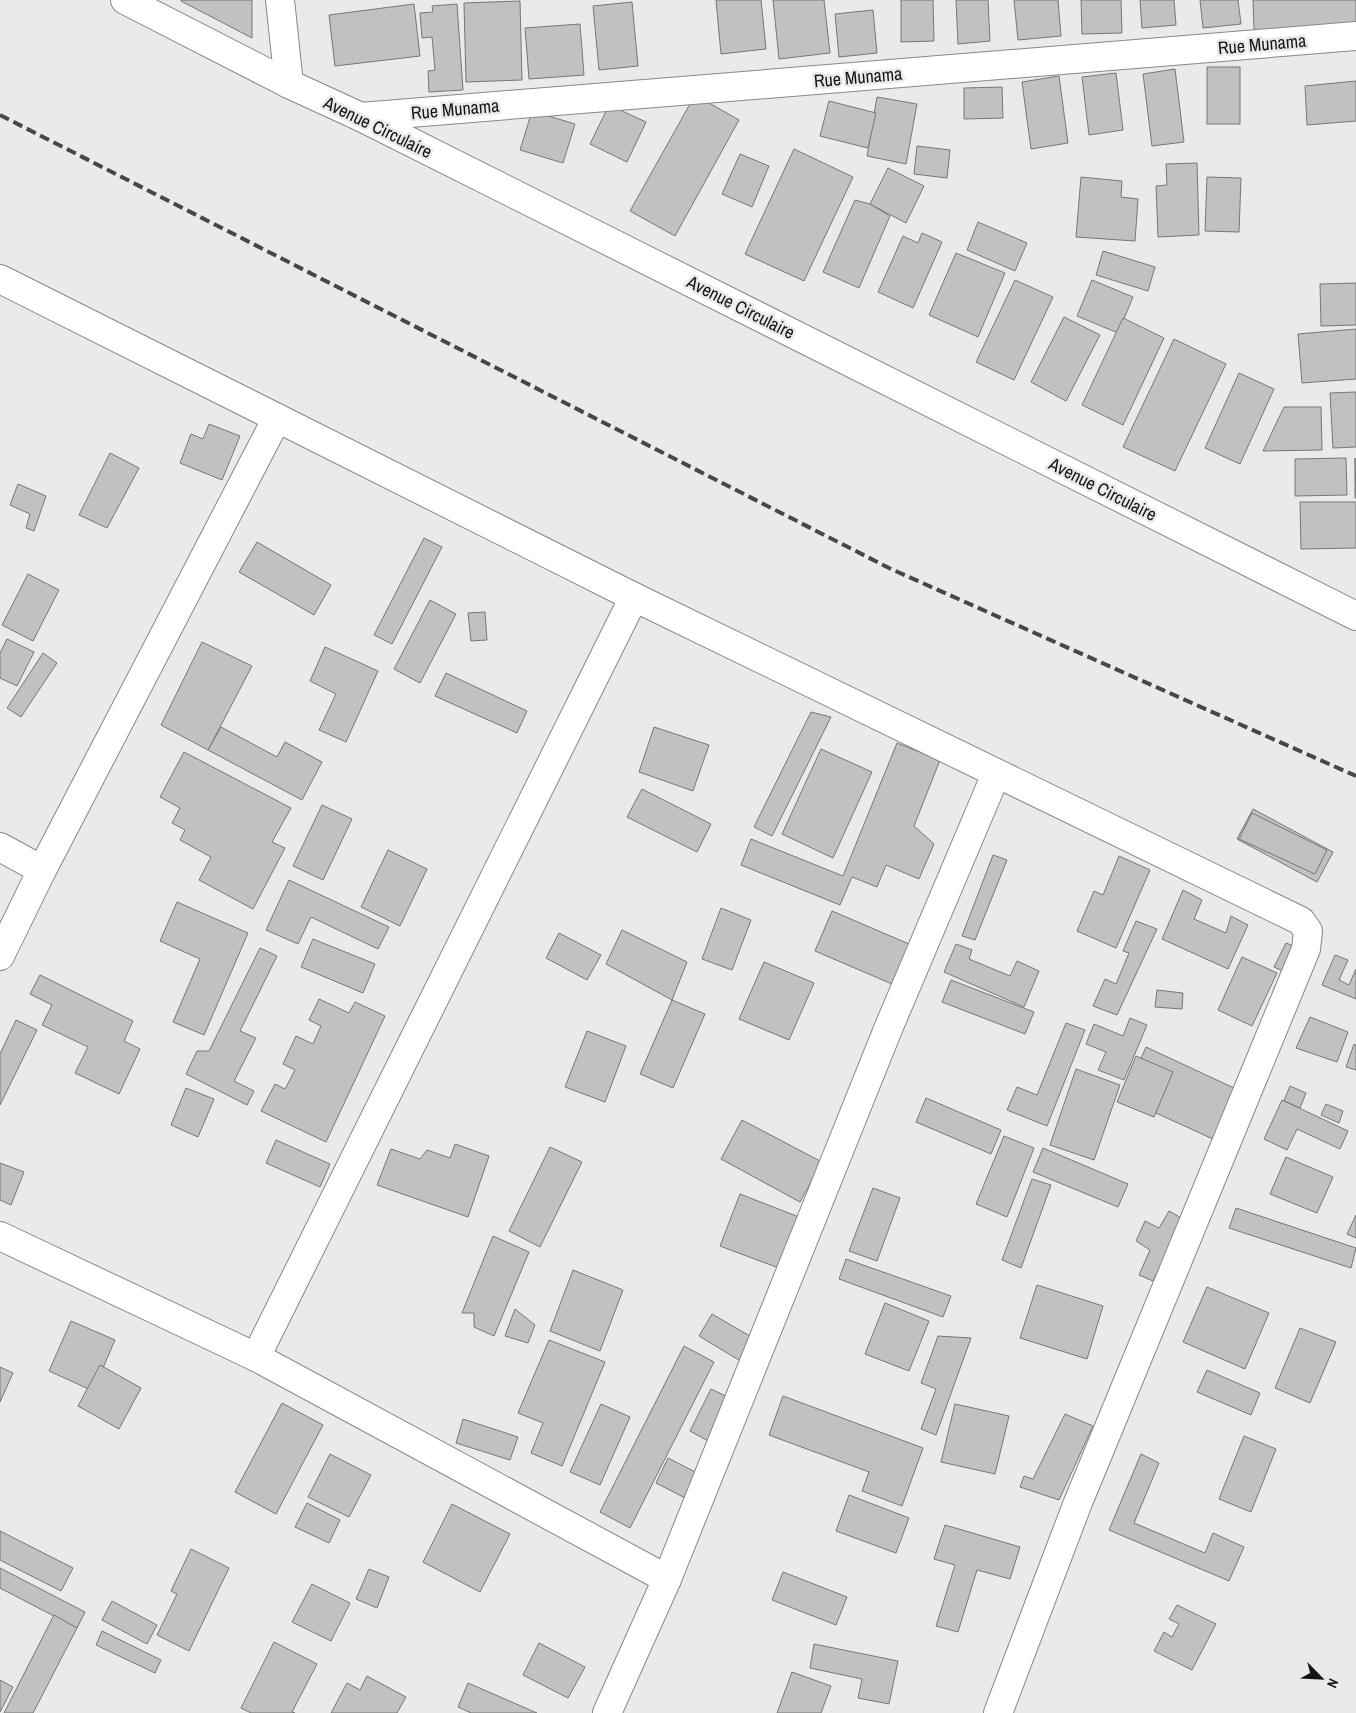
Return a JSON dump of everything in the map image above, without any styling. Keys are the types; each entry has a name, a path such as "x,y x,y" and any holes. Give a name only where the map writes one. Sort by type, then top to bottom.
{"street":[{"name":"Avenue Circulaire","path":"125,0 289,84 361,117 1356,616"},
{"path":"280,0 289,84"},
{"name":"Rue Munama","path":"361,117 1356,36"},
{"path":"0,279 634,597 1301,921 1308,931 1306,949 1077,1505 998,1713"},
{"path":"0,956 42,870 277,418"},
{"path":"256,1357 634,597"},
{"path":"606,1713 666,1579 888,1029 996,774"},
{"path":"0,847 42,870"},
{"path":"0,1236 256,1357 666,1579"}],"building":[{"path":"252,0 252,38 181,1"},
{"path":"716,0 761,0 766,49 721,54"},
{"path":"773,0 824,0 830,53 779,59"},
{"path":"901,0 933,0 934,41 901,42"},
{"path":"956,0 988,0 990,41 958,44"},
{"path":"1014,0 1058,0 1061,36 1018,40"},
{"path":"1081,0 1121,0 1122,33 1082,34"},
{"path":"1140,0 1174,0 1176,25 1142,28"},
{"path":"1200,0 1238,0 1241,24 1203,28"},
{"path":"1253,0 1356,0 1356,24 1254,30"},
{"path":"520,1 522,80 466,82 464,3"},
{"path":"632,2 638,66 599,70 593,6"},
{"path":"414,4 420,56 335,66 329,15"},
{"path":"457,4 463,90 429,92 428,71 435,70 432,37 422,38 420,13 433,12 432,6"},
{"path":"873,10 877,53 839,57 835,14"},
{"path":"580,24 584,75 529,79 525,28"},
{"path":"1207,67 1240,67 1240,124 1207,124"},
{"path":"1175,69 1184,142 1152,146 1143,74"},
{"path":"1116,73 1123,130 1089,135 1082,77"},
{"path":"1059,76 1068,143 1031,149 1022,82"},
{"path":"1356,81 1356,121 1307,125 1305,86"},
{"path":"1002,87 1003,118 964,119 964,88"},
{"path":"695,95 739,120 675,236 630,211"},
{"path":"877,97 917,104 906,164 867,156"},
{"path":"829,101 876,113 868,148 820,136"},
{"path":"609,105 646,122 627,162 590,144"},
{"path":"532,111 575,124 563,163 520,150"},
{"path":"917,146 950,150 947,178 914,174"},
{"path":"794,149 853,177 804,281 745,254"},
{"path":"740,154 769,166 752,207 722,194"},
{"path":"1197,163 1199,235 1158,237 1156,186 1167,185 1166,164"},
{"path":"888,168 924,186 906,223 870,204"},
{"path":"1081,177 1122,181 1121,197 1138,199 1135,241 1076,237"},
{"path":"1207,177 1241,178 1239,232 1205,231"},
{"path":"855,200 870,204 890,216 859,288 823,272"},
{"path":"978,222 1027,243 1015,271 967,250"},
{"path":"922,233 942,242 913,308 878,292 903,236 918,243"},
{"path":"1103,251 1155,267 1148,291 1096,275"},
{"path":"956,253 1005,273 978,337 929,315"},
{"path":"1015,280 1053,297 1014,380 976,362"},
{"path":"1092,280 1133,297 1118,333 1077,316"},
{"path":"1356,283 1356,325 1321,326 1320,284"},
{"path":"1064,317 1100,335 1066,401 1031,382"},
{"path":"1123,318 1164,338 1123,425 1082,405"},
{"path":"1356,329 1356,379 1302,383 1298,334"},
{"path":"1174,339 1226,364 1175,471 1123,447"},
{"path":"1239,373 1274,389 1240,464 1205,448"},
{"path":"1356,392 1356,447 1333,448 1330,393"},
{"path":"1284,407 1321,407 1322,450 1263,451"},
{"path":"209,424 240,436 222,480 180,463 191,434 203,439"},
{"path":"110,453 139,468 107,528 79,515"},
{"path":"1346,458 1347,495 1295,496 1295,459"},
{"path":"1355,458 1356,498 1355,498"},
{"path":"18,484 46,496 34,531 26,528 30,514 10,505"},
{"path":"1300,502 1356,502 1356,548 1301,549"},
{"path":"424,538 442,547 392,644 374,635"},
{"path":"257,542 331,585 314,615 239,572"},
{"path":"28,574 59,590 33,641 2,625"},
{"path":"430,600 456,614 420,683 394,669"},
{"path":"485,612 487,640 471,641 468,613"},
{"path":"7,639 34,652 17,686 0,678 0,653"},
{"path":"202,642 252,666 208,750 161,725"},
{"path":"325,647 378,671 346,742 319,730 336,694 310,681"},
{"path":"43,653 57,663 21,717 7,708"},
{"path":"446,673 527,711 517,733 435,696"},
{"path":"811,712 831,717 772,836 754,827"},
{"path":"221,727 277,757 285,742 322,762 302,800 208,750"},
{"path":"654,727 709,745 693,791 639,772"},
{"path":"897,743 940,760 914,826 934,844 919,879 886,865 877,887 852,877 840,905 741,865 751,839 843,876"},
{"path":"821,749 872,772 833,858 782,834"},
{"path":"184,752 291,808 272,842 285,848 253,909 199,880 211,857 180,840 185,830 172,823 180,808 160,797"},
{"path":"642,789 711,824 697,852 627,817"},
{"path":"322,805 352,819 323,880 293,866"},
{"path":"1253,809 1333,852 1317,882 1237,839"},
{"path":"1252,813 1327,850 1315,874 1239,839"},
{"path":"388,850 427,869 400,926 361,907"},
{"path":"993,855 1007,860 975,940 962,936"},
{"path":"1119,856 1150,870 1116,948 1077,931 1094,891 1103,895"},
{"path":"289,880 389,927 378,949 311,917 298,944 266,930"},
{"path":"1183,890 1202,900 1194,919 1226,933 1231,916 1248,925 1228,969 1162,939"},
{"path":"177,902 248,933 204,1035 173,1022 200,959 160,941"},
{"path":"721,908 751,920 732,970 702,959"},
{"path":"832,911 909,944 892,984 815,951"},
{"path":"1136,921 1157,929 1117,1015 1093,1006 1105,979 1116,984 1129,953 1123,951"},
{"path":"622,930 687,962 672,1000 606,964"},
{"path":"559,933 601,955 587,980 546,958"},
{"path":"313,939 375,964 363,993 301,967"},
{"path":"1286,943 1296,947 1285,972 1274,967"},
{"path":"956,944 972,950 969,959 1010,976 1017,961 1039,971 1024,1007 944,972"},
{"path":"260,948 277,956 240,1031 256,1038 234,1081 254,1091 247,1105 186,1074 197,1051 209,1051"},
{"path":"1335,955 1348,960 1339,980 1349,985 1356,969 1356,999 1322,985"},
{"path":"1242,957 1277,973 1252,1026 1218,1010"},
{"path":"764,962 814,983 789,1040 739,1019"},
{"path":"40,975 133,1021 124,1041 140,1049 119,1094 75,1073 88,1047 42,1025 52,1005 30,994"},
{"path":"951,980 1034,1012 1025,1034 942,1002"},
{"path":"1157,990 1183,993 1182,1009 1155,1007"},
{"path":"319,999 349,1013 355,1002 385,1016 326,1142 261,1111 275,1084 285,1089 295,1070 283,1064 296,1036 313,1044 321,1026 309,1020"},
{"path":"672,1000 705,1014 673,1088 640,1074"},
{"path":"1310,1017 1348,1032 1337,1062 1296,1048"},
{"path":"1130,1018 1147,1025 1124,1080 1098,1070 1106,1052 1086,1044 1094,1024 1123,1036"},
{"path":"16,1020 37,1030 0,1105 0,1054"},
{"path":"1066,1023 1085,1030 1047,1126 1007,1110 1017,1087 1037,1095"},
{"path":"587,1031 626,1046 605,1102 565,1087"},
{"path":"1354,1044 1356,1045 1356,1070 1346,1067"},
{"path":"1146,1047 1234,1088 1213,1139 1123,1098"},
{"path":"1136,1056 1173,1072 1154,1117 1117,1102"},
{"path":"1076,1069 1120,1085 1094,1160 1050,1145"},
{"path":"1290,1086 1306,1093 1300,1108 1284,1101"},
{"path":"186,1088 214,1099 198,1137 171,1125"},
{"path":"926,1098 1001,1130 991,1154 916,1122"},
{"path":"1282,1100 1348,1131 1340,1149 1297,1129 1287,1150 1264,1139"},
{"path":"1326,1104 1343,1111 1339,1123 1321,1115"},
{"path":"742,1120 822,1162 800,1202 721,1159"},
{"path":"1004,1136 1034,1148 1007,1217 976,1204"},
{"path":"276,1140 330,1164 320,1187 266,1163"},
{"path":"455,1144 489,1156 468,1217 377,1185 391,1149 420,1159 427,1150 450,1158"},
{"path":"550,1147 582,1162 540,1247 509,1231"},
{"path":"1043,1148 1128,1184 1118,1207 1033,1172"},
{"path":"1286,1157 1333,1177 1317,1213 1270,1194"},
{"path":"0,1163 24,1172 11,1205 0,1200"},
{"path":"1032,1179 1051,1185 1021,1268 1002,1260"},
{"path":"873,1188 900,1198 877,1261 849,1251"},
{"path":"740,1194 804,1219 784,1270 720,1246"},
{"path":"1236,1208 1356,1248 1351,1268 1229,1228"},
{"path":"1169,1211 1183,1219 1153,1281 1139,1275 1150,1250 1136,1241 1145,1221 1159,1228"},
{"path":"1356,1215 1356,1238 1347,1234"},
{"path":"493,1236 529,1252 494,1336 474,1327 474,1313 462,1313"},
{"path":"846,1259 951,1296 943,1317 839,1279"},
{"path":"573,1270 623,1290 600,1351 550,1331"},
{"path":"1037,1285 1103,1306 1087,1359 1020,1338"},
{"path":"1207,1287 1269,1313 1245,1369 1183,1342"},
{"path":"885,1303 929,1321 909,1371 865,1354"},
{"path":"515,1309 535,1325 528,1343 505,1336"},
{"path":"712,1314 755,1339 742,1362 699,1336"},
{"path":"71,1321 115,1340 93,1391 49,1371"},
{"path":"1300,1328 1336,1342 1310,1403 1275,1388"},
{"path":"938,1336 971,1338 936,1435 921,1429 936,1389 921,1383"},
{"path":"549,1340 605,1362 562,1466 531,1453 543,1423 518,1413"},
{"path":"684,1346 714,1362 630,1528 600,1512"},
{"path":"100,1365 141,1388 119,1429 78,1406"},
{"path":"0,1367 13,1373 0,1402"},
{"path":"1207,1370 1260,1393 1251,1415 1197,1392"},
{"path":"711,1389 732,1399 710,1442 690,1431"},
{"path":"783,1396 923,1448 902,1506 862,1491 869,1472 769,1435"},
{"path":"282,1403 323,1425 276,1514 235,1492"},
{"path":"601,1404 630,1417 600,1485 570,1472"},
{"path":"955,1404 1009,1416 995,1474 941,1462"},
{"path":"1065,1414 1093,1426 1059,1500 1020,1487 1024,1476 1033,1479"},
{"path":"463,1419 518,1437 510,1460 456,1443"},
{"path":"1244,1436 1276,1449 1251,1512 1219,1499"},
{"path":"330,1454 371,1475 349,1517 308,1497"},
{"path":"1141,1454 1159,1463 1134,1523 1205,1553 1213,1533 1244,1547 1229,1581 1109,1530"},
{"path":"668,1458 703,1476 691,1501 656,1483"},
{"path":"849,1495 909,1518 896,1553 836,1531"},
{"path":"307,1503 340,1520 329,1543 295,1527"},
{"path":"452,1504 510,1534 480,1592 423,1562"},
{"path":"945,1525 1020,1547 1010,1579 977,1570 958,1632 936,1626 955,1565 934,1559"},
{"path":"0,1531 73,1568 61,1591 0,1560"},
{"path":"191,1549 229,1568 189,1651 157,1635 177,1594 171,1591"},
{"path":"0,1568 85,1612 77,1628 0,1588"},
{"path":"369,1569 389,1577 377,1608 356,1599"},
{"path":"783,1572 847,1597 836,1625 772,1600"},
{"path":"312,1584 350,1603 331,1641 292,1622"},
{"path":"112,1601 157,1625 147,1644 102,1620"},
{"path":"1177,1605 1216,1624 1192,1670 1154,1651 1164,1632 1172,1637 1179,1624 1169,1619"},
{"path":"54,1615 77,1628 33,1713 4,1713"},
{"path":"102,1631 161,1660 155,1673 96,1645"},
{"path":"274,1642 317,1664 292,1712 295,1713 251,1713 241,1708"},
{"path":"539,1643 585,1667 568,1698 523,1675"},
{"path":"814,1644 898,1661 889,1704 858,1698 862,1679 810,1668"},
{"path":"792,1672 831,1686 821,1713 777,1713"},
{"path":"367,1676 406,1697 397,1713 331,1713 347,1683 360,1690"},
{"path":"0,1680 13,1687 0,1712"},
{"path":"468,1683 537,1713 471,1713 458,1707"}],"railway":[{"path":"0,115 891,569 1356,776"}]}
